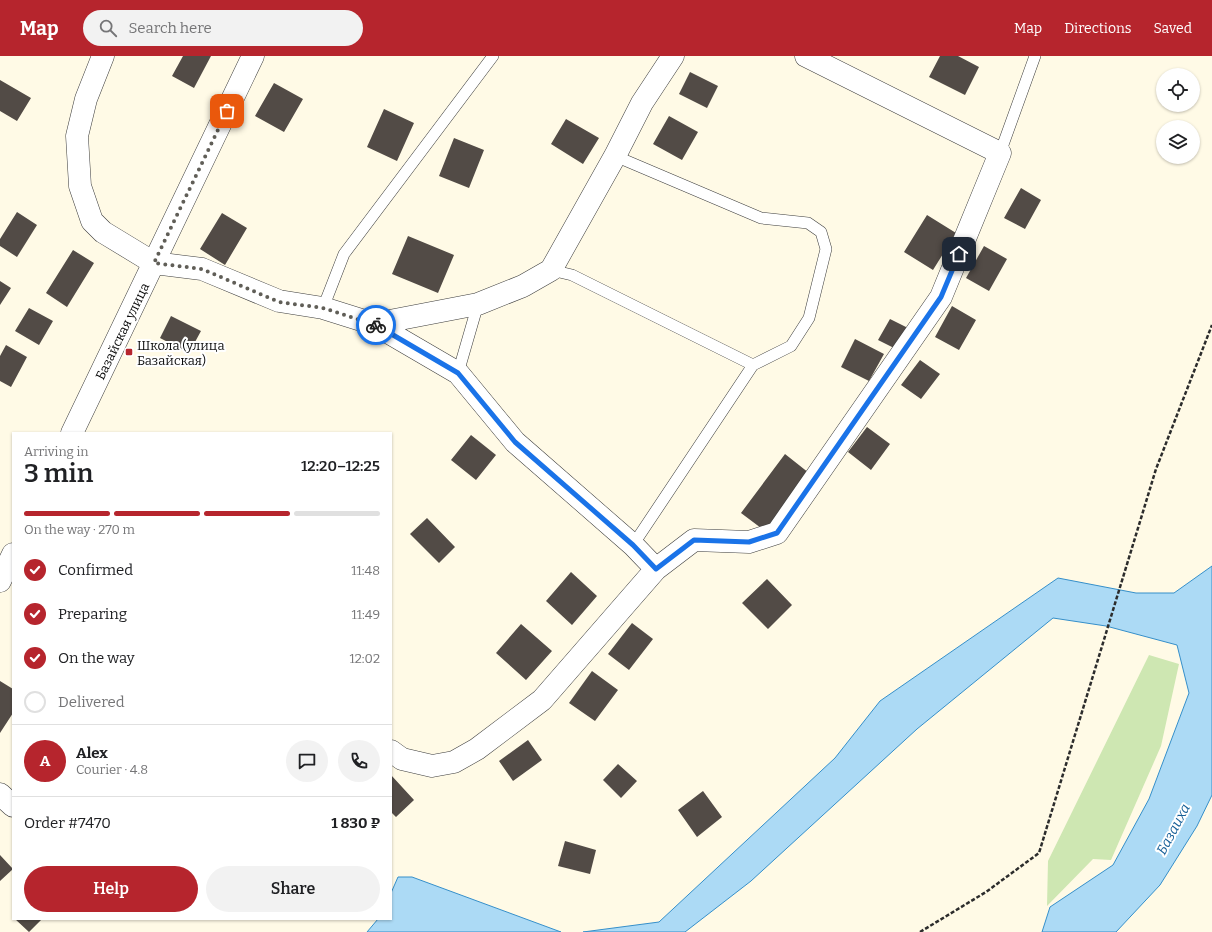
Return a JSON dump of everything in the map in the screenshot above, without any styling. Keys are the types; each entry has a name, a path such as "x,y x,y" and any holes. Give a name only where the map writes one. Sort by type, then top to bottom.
{"street":[{"path":"103,56 86,99 77,136 80,186 92,221 103,232 154,263 202,269 279,302 323,308 374,324 458,373 515,442 633,545 656,569"},
{"name":"Базайская улица","path":"72,432 253,56"},
{"path":"374,324 478,304 523,286 551,270 615,156 642,103 673,56"},
{"path":"392,753 402,759 432,766 454,762 477,749 542,700 656,569 694,540 749,542 777,533 941,297 1000,153 806,56"},
{"path":"0,581 12,556"},
{"path":"0,794 12,805"}],"lane":[{"path":"323,308 344,254 493,56"},
{"path":"1000,153 1035,56"},
{"path":"615,156 761,218 808,223 821,232 826,249 809,318 791,346 753,365 633,545"},
{"path":"551,270 572,275 753,365"},
{"path":"458,373 478,304"}],"path":[{"path":"920,932 986,892 1039,853 1156,469 1212,325"}],"green space":[{"path":"1149,655 1179,664 1161,746 1111,860 1093,859 1047,906 1048,861"}],"water":[{"name":"Базаиха","path":"1212,566 1212,795 1197,826 1160,885 1116,932 1042,932 1050,907 1113,865 1149,799 1189,693 1177,645 1106,626 1053,618 917,729 751,881 685,932 583,932 659,922 835,758 880,701 1058,578 1136,593 1174,593"},
{"path":"398,877 412,877 561,932 367,932 377,920 392,920 392,891"}],"building":[{"path":"183,56 211,56 194,88 172,76"},
{"path":"940,56 958,56 979,67 965,95 929,77"},
{"path":"690,72 718,86 707,108 679,94"},
{"path":"0,80 31,98 17,121 0,111"},
{"path":"274,83 303,99 284,132 255,116"},
{"path":"384,109 414,123 397,161 367,147"},
{"path":"669,116 698,132 682,160 653,144"},
{"path":"566,119 599,138 583,164 551,144"},
{"path":"454,138 484,150 469,188 439,176"},
{"path":"1021,188 1041,200 1025,229 1004,218"},
{"path":"17,212 37,225 17,257 0,246 0,239"},
{"path":"222,213 247,228 225,265 200,249"},
{"path":"927,215 956,233 933,270 904,252"},
{"path":"408,236 454,255 438,293 392,274"},
{"path":"984,246 1007,259 989,291 966,278"},
{"path":"73,250 94,263 67,307 46,293"},
{"path":"0,281 11,288 0,305"},
{"path":"952,306 976,320 959,350 935,337"},
{"path":"29,308 53,321 39,345 15,331"},
{"path":"171,316 201,331 189,353 160,338"},
{"path":"890,319 908,328 896,349 878,340"},
{"path":"855,339 884,354 869,381 841,367"},
{"path":"6,345 27,357 11,387 0,381 0,356"},
{"path":"920,360 940,374 921,399 901,385"},
{"path":"867,427 890,444 871,470 848,452"},
{"path":"471,435 496,455 476,480 451,460"},
{"path":"785,454 809,473 765,531 741,513"},
{"path":"427,518 455,547 439,563 410,534"},
{"path":"571,572 597,596 572,625 546,601"},
{"path":"767,579 792,605 768,629 742,603"},
{"path":"632,623 653,639 629,670 608,654"},
{"path":"521,624 552,651 526,680 496,653"},
{"path":"592,671 618,690 595,721 569,703"},
{"path":"0,681 12,688 12,715 0,733"},
{"path":"528,740 542,760 513,781 499,761"},
{"path":"618,764 637,781 621,798 603,780"},
{"path":"392,776 414,800 396,817 392,813"},
{"path":"703,791 722,817 697,837 678,810"},
{"path":"565,841 596,850 590,874 558,866"},
{"path":"0,855 12,868 12,870 0,881"},
{"path":"16,920 41,920 29,932"}],"way so far":[{"path":"227,111 154,263 202,269 279,302 323,308 376,325"}],"place":[{"name":"Школа (улица Базайская)","path":"129,352"}],"route":[{"path":"376,325 458,373 515,442 633,545 656,569 694,540 749,542 777,533 941,297 959,254"}]}
